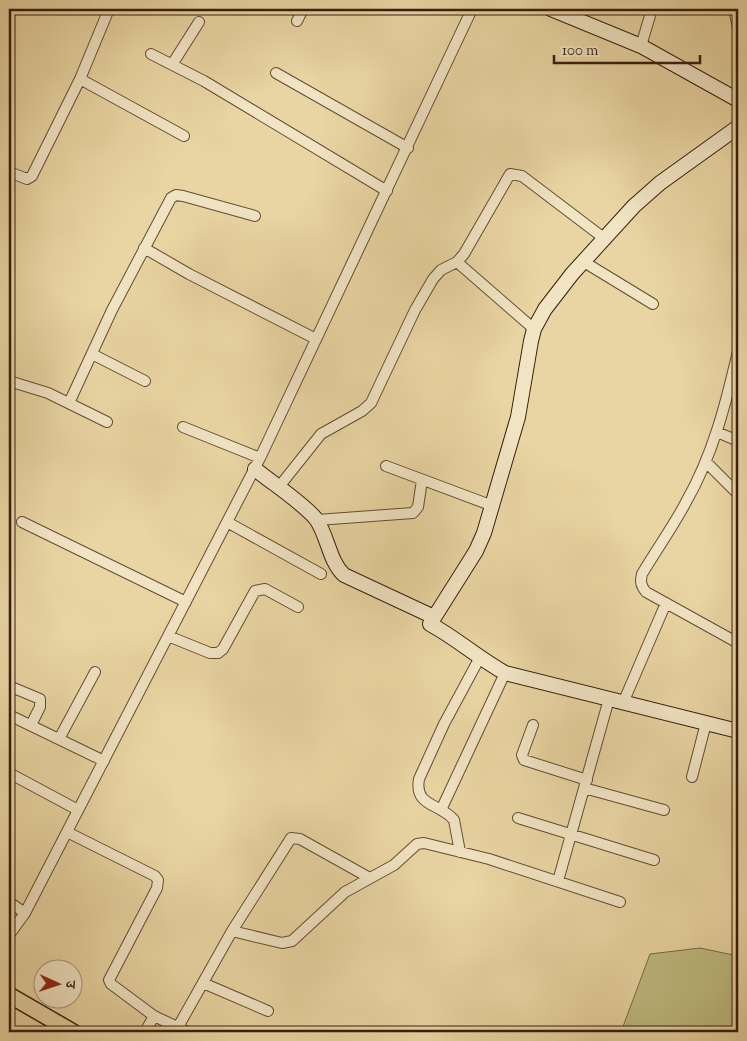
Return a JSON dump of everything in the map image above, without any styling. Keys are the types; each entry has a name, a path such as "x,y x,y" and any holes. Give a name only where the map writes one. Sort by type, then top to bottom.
{"main road":[{"path":"9,995 73,1032"},
{"path":"9,1006 54,1032"}],"street":[{"path":"9,172 27,180 32,176 80,79 109,9"},
{"path":"297,21 303,9"},
{"path":"9,935 25,913 226,522 258,464 472,9"},
{"path":"551,9 641,46 738,100"},
{"path":"641,46 652,9"},
{"path":"734,9 738,28"},
{"path":"173,63 199,22"},
{"path":"150,54 173,63 387,191"},
{"path":"276,73 408,148"},
{"path":"80,79 184,136"},
{"path":"738,127 660,183 634,206 545,309 534,328 518,417 493,506 476,551 430,624 443,630 479,659 505,673 738,731"},
{"path":"278,488 321,434 362,411 375,399 415,310 441,270 457,262 464,254 510,174 522,176 605,239"},
{"path":"69,403 144,248 171,198 176,195 255,216"},
{"path":"144,248 189,274 316,338"},
{"path":"457,262 534,328"},
{"path":"584,262 653,304"},
{"path":"738,351 717,432 706,462 687,501 642,574 641,586 646,592 738,643"},
{"path":"92,354 145,381"},
{"path":"9,382 30,386 107,422"},
{"path":"183,428 258,464 278,488 317,520 328,541 338,569 344,575 434,617"},
{"path":"717,432 738,442"},
{"path":"706,462 738,494"},
{"path":"386,466 493,506"},
{"path":"317,520 413,513 418,507 422,480"},
{"path":"22,522 129,572 186,602"},
{"path":"226,522 321,574"},
{"path":"168,636 210,653 218,654 223,649 256,591 265,589 298,607"},
{"path":"623,703 666,603"},
{"path":"460,852 454,820 423,800 419,795 419,779 444,724 479,659"},
{"path":"59,739 95,672"},
{"path":"441,810 505,673"},
{"path":"9,686 40,699 40,707 31,725"},
{"path":"558,881 609,699"},
{"path":"9,715 104,761"},
{"path":"692,777 706,723"},
{"path":"533,725 522,756 524,760 586,784 664,810"},
{"path":"9,773 78,810"},
{"path":"518,818 654,860"},
{"path":"67,832 155,876 158,880 157,888 110,980 110,984 154,1016 188,1032"},
{"path":"178,1027 232,931 290,838 300,839 368,877"},
{"path":"232,931 282,943 292,941 345,892 368,877 394,865 417,844 424,843 558,881 620,902"},
{"path":"9,902 25,913"},
{"path":"203,983 268,1011"},
{"path":"144,1032 154,1016"}],"shaded area":[{"path":"700,948 738,956 738,1032 621,1032 650,954"}]}
